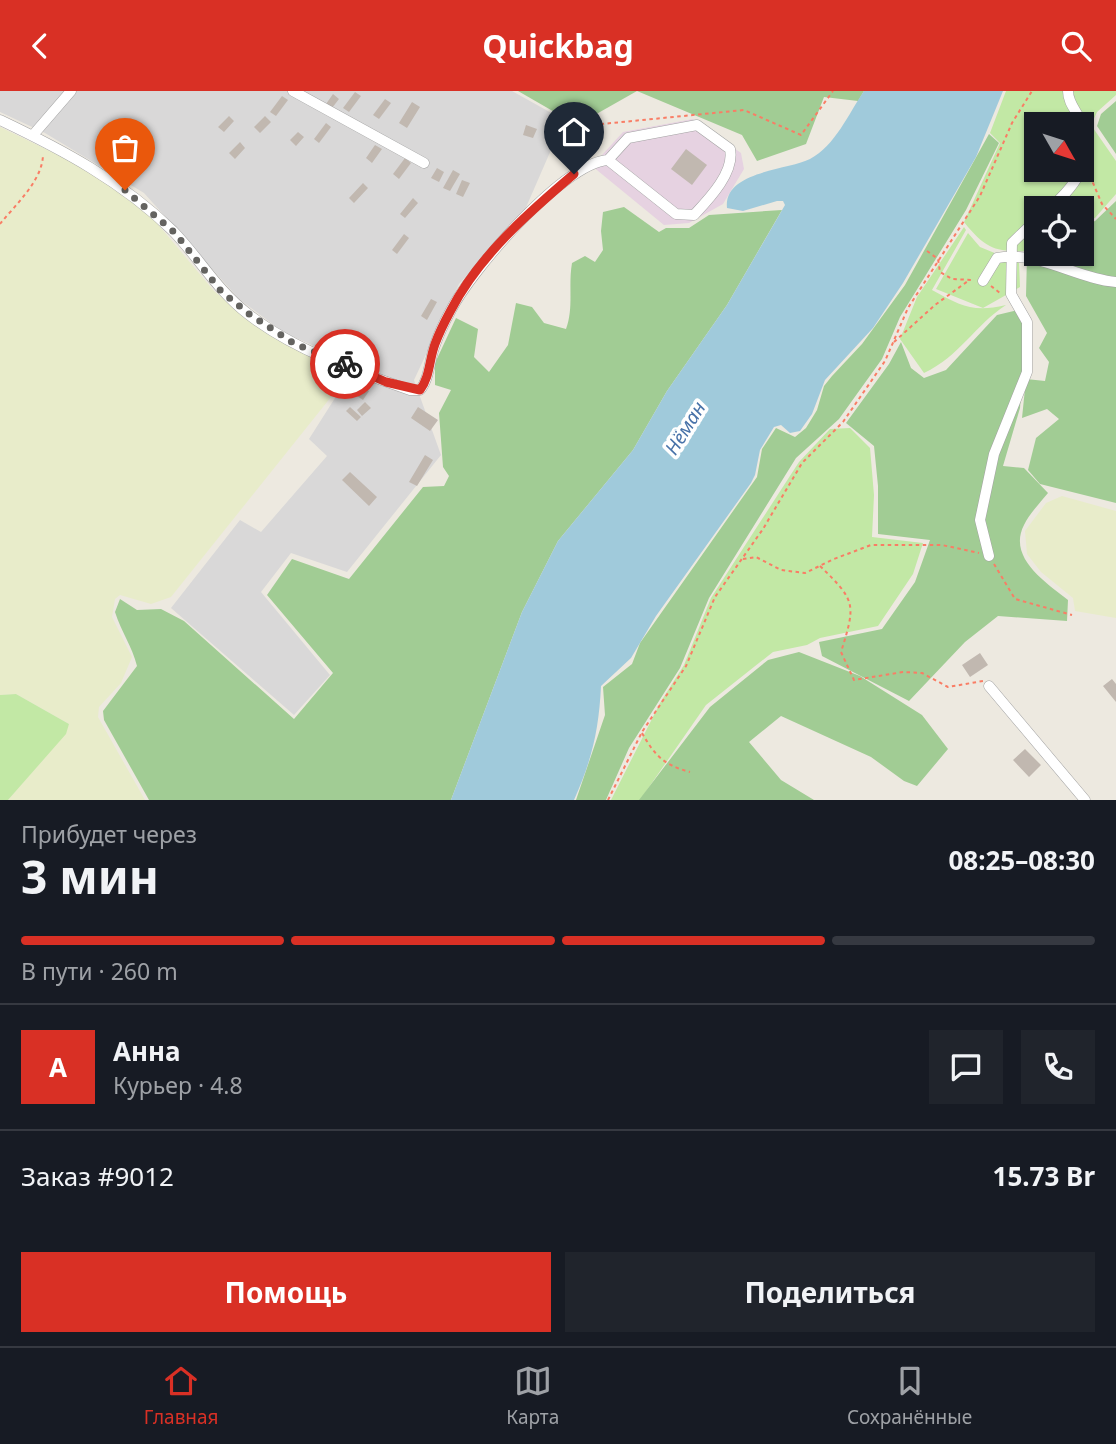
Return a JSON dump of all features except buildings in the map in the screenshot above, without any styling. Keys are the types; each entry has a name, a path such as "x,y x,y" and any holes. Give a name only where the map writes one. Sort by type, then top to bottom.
{"street":[{"path":"33,135 71,91"},
{"path":"293,91 424,163"},
{"path":"1068,91 1068,100 1076,112"},
{"path":"0,120 83,162 138,199 175,233 221,291 275,333 386,382 420,390 426,383 435,344 452,308 496,247 574,174 596,161 608,160 628,138 697,125 730,149 732,158 713,195 694,215 676,214 608,160"},
{"path":"1060,196 1071,182"},
{"path":"989,556 980,520 994,454 1015,408 1028,364 1027,323 1011,294 1012,243 1024,232"},
{"path":"983,281 998,258 1012,255 1061,268 1086,278 1116,282"},
{"path":"989,686 1085,800"}],"path":[{"path":"744,110 801,135 833,91"},
{"path":"608,800 642,732 686,666 715,597 802,463 843,422 885,361 908,308 980,197 1012,123 1032,91"},
{"path":"0,224 31,185 43,162 43,147 33,135"},
{"path":"1092,182 1102,204 1116,219"},
{"path":"927,251 938,259 940,272 952,279 983,281 1001,293"},
{"path":"894,342 934,305 970,279"},
{"path":"742,559 755,557 796,573 806,573 819,565 872,545 942,545 989,556 1015,599 1072,615"},
{"path":"819,565 840,586 852,605 852,617 841,652 854,680 922,673 948,687 984,680 989,686"},
{"path":"642,732 656,757 670,767 690,772"}],"shaded area":[{"path":"0,91 512,91 564,120 524,212 459,284 414,380 441,455 347,572 291,553 261,592 330,675 294,715 171,608 240,520 261,532 327,456 309,439 356,365 283,332 239,299 144,193 45,133 0,112"},
{"path":"693,119 741,153 744,169 723,204 689,223 664,225 592,166 623,132"}],"green space":[{"path":"518,91 637,91 577,125"},
{"path":"637,91 864,91 858,101 824,97 806,144 757,161 742,135"},
{"path":"1006,91 1116,91 1116,95 1097,112 1094,118 1094,112 1024,112 1024,182 1094,182 1094,129 1116,161 1116,194 1094,218 1094,196 1024,196 1024,251 1003,250 987,245 964,222 1000,143 990,133"},
{"path":"1116,101 1116,154 1097,126 1101,114"},
{"path":"0,127 81,166 119,190 151,216 214,291 247,318 291,347 340,367 347,377 171,597 151,604 120,595 115,599 112,617 132,657 121,683 99,707 98,717 145,800 8,800 65,734 69,724 16,694 0,695"},
{"path":"989,134 999,143 966,210 900,317 882,359 839,419 796,458 709,598 680,668 629,748 606,800 576,800 605,715 603,687 632,664 640,643 757,477 762,449 776,428 795,437 806,428 817,410 824,386 862,344 905,285"},
{"path":"1116,201 1116,503 1040,484 1028,470 1036,438 1059,419 1047,409 1022,418 1026,379 1045,381 1049,362 1039,348 1047,333 1026,296 1027,266 1094,266 1095,221"},
{"path":"624,207 659,232 666,228 689,228 709,215 782,210 727,305 667,391 633,450 558,541 522,612 451,800 149,800 104,720 103,711 137,666 115,612 120,599 137,610 161,609 184,621 294,719 333,673 267,595 292,559 349,579 423,487 444,486 449,476 443,467 439,413 451,390 435,385 435,363 456,318 478,329 474,357 489,372 508,345 516,303 532,307 544,323 566,329 570,313 572,263 585,256 595,262 603,250 603,212"},
{"path":"964,227 966,230 932,290 968,307 1006,305 948,358 924,373 900,339 917,297"},
{"path":"968,233 980,247 1019,263 1020,287 983,308 936,289"},
{"path":"1022,309 1025,344 1020,408 1003,466 1024,468 1048,493 1024,525 1020,537 1021,548 1025,559 1040,577 1068,600 1067,621 998,616 965,642 909,701 822,656 819,642 882,629 915,582 930,540 878,534 878,486 874,446 846,423 889,364 901,342 911,368 924,378 946,370 997,315"},
{"path":"850,428 870,448 874,495 872,537 923,543 913,574 878,626 820,638 807,645 773,652 706,705 640,800 611,800 660,703 684,665 711,598 799,462 830,429"},
{"path":"1062,496 1116,511 1116,618 1075,611 1073,598 1041,572 1027,554 1025,531 1046,503"},
{"path":"799,652 860,676 922,715 948,749 917,786 904,781 871,757 781,716 749,742 781,780 814,800 639,800 710,707 768,660"},
{"path":"16,694 69,724 66,734 8,800 0,800 0,695"}],"water":[{"name":"Нёман","path":"864,91 1003,91 976,157 903,283 873,328 825,380 812,414 800,431 790,433 781,425 774,427 760,450 751,483 656,616 631,658 601,686 594,744 574,800 451,800 522,612 558,541 633,450 667,391 727,305 785,205 783,201 777,201 743,211 727,208 729,196 735,186 746,179 800,163 819,153 834,138"}],"way so far":[{"path":"125,190 175,233 208,277 249,314 295,344 345,364"}],"route":[{"path":"345,364 386,382 410,390 420,390 426,383 435,344 452,308 470,280 496,247 541,202 574,174"}]}
